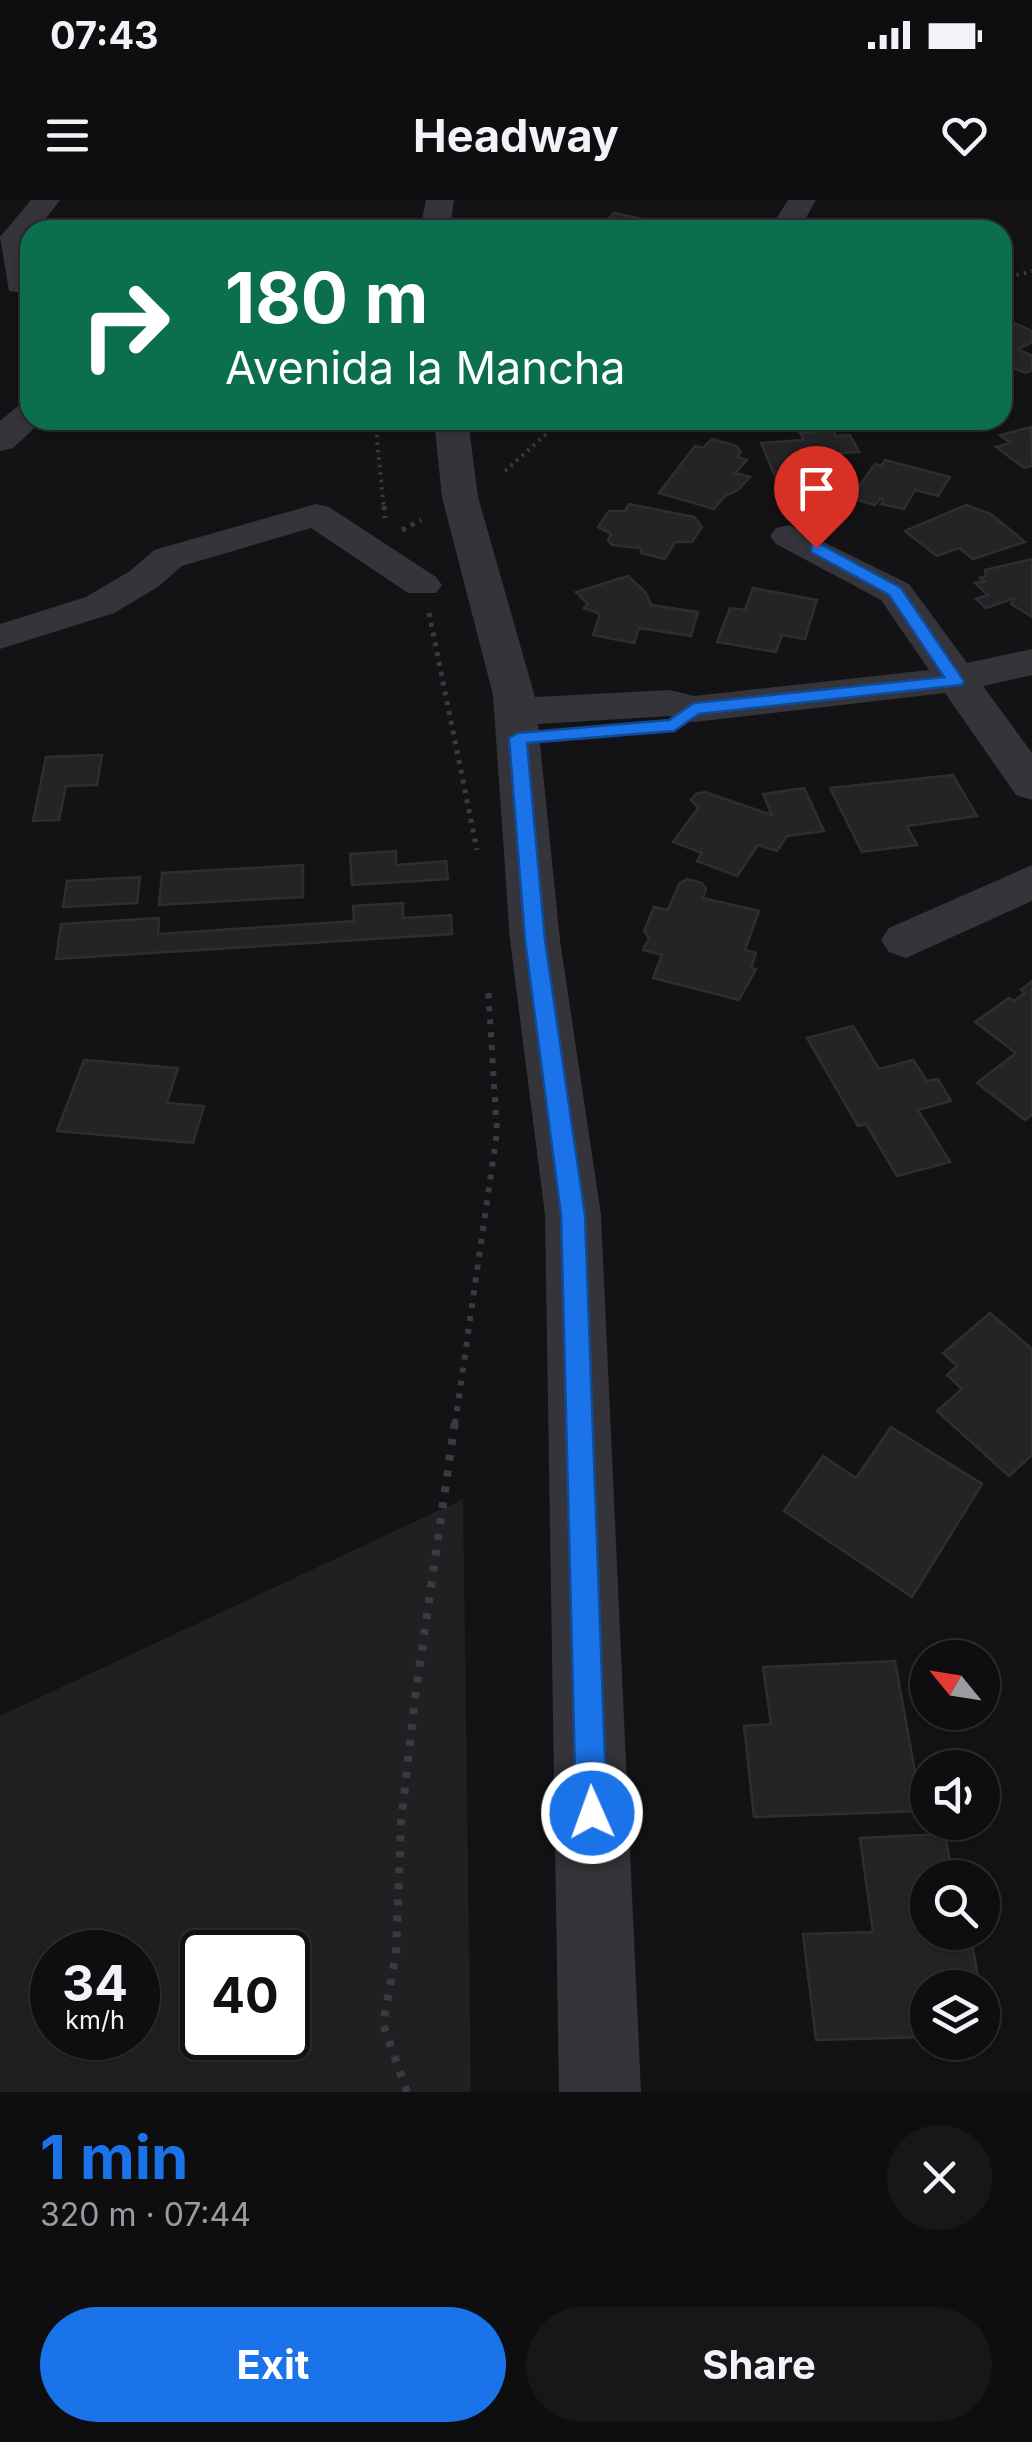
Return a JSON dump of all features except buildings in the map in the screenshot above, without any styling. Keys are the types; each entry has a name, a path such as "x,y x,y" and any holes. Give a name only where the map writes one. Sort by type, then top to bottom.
{"street":[{"path":"29,220 46,200"},
{"path":"20,231 8,246 20,260"},
{"path":"0,440 20,422"},
{"path":"452,430 460,497 517,725 535,940 573,1215 600,2092"},
{"path":"0,637 100,605 144,579 168,558 316,515 422,585"},
{"path":"789,536 895,592 1032,784"},
{"path":"517,725 674,725 694,709 956,681 1032,662"},
{"path":"906,940 1032,881"}],"path":[{"path":"377,430 385,526 410,555 422,585 478,856"},
{"path":"505,471 551,430"},
{"path":"407,2092 383,2024 396,1954 401,1822 416,1691 497,1132 488,982"}],"shaded area":[{"path":"463,1499 471,2092 0,2092 0,1716"}],"route":[{"path":"592,1813 573,1215 535,940 518,738 674,725 694,709 872,693 956,681 895,592 816,548"}]}
